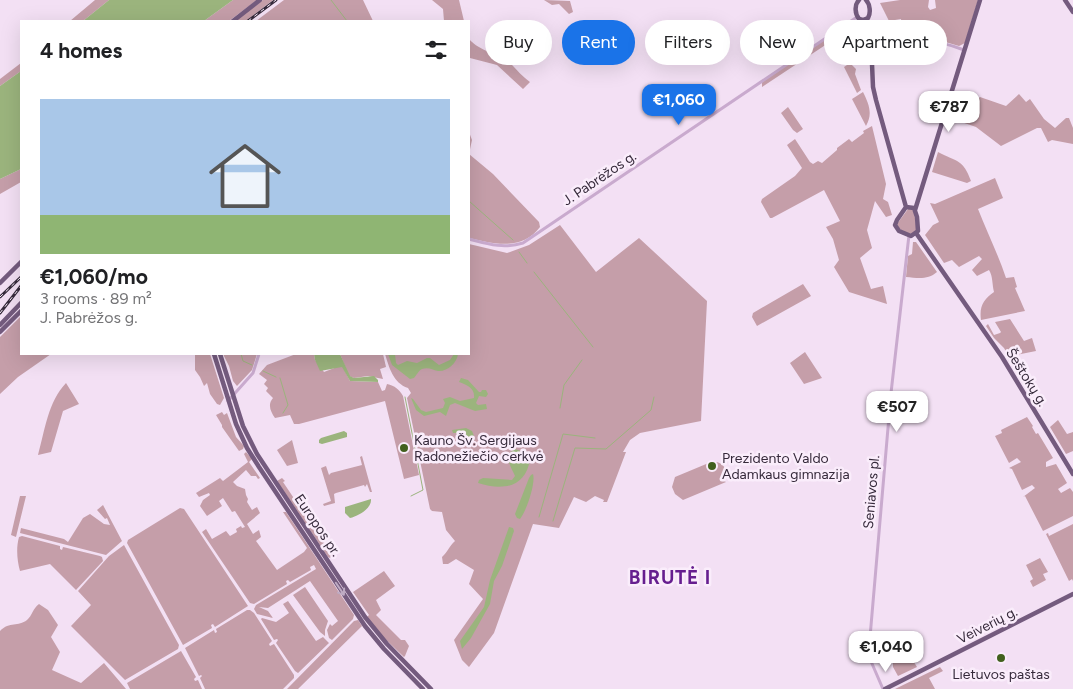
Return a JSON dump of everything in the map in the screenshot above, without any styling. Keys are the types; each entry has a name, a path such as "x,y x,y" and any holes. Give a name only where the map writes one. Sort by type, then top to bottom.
{"main road":[{"path":"234,20 260,0"},
{"path":"859,0 856,6 857,17 862,20"},
{"path":"865,20 870,13 866,0"},
{"path":"915,210 912,207 906,208 895,225 897,229 909,236 916,233 918,227 915,210 980,0"},
{"path":"1065,0 1073,12"},
{"path":"872,65 873,87 906,208"},
{"name":"Šeštokų g.","path":"916,233 1002,357 1073,474"},
{"path":"0,283 20,263"},
{"path":"0,325 20,304"},
{"path":"0,332 20,312"},
{"name":"Europos pr.","path":"214,355 236,424 247,448 357,615 394,660 423,689"},
{"name":"Europos pr.","path":"220,355 243,426 253,447 380,636 431,689"},
{"path":"300,530 307,529"},
{"path":"323,564 328,561"},
{"name":"Veiverių g.","path":"884,689 1073,594"},
{"path":"357,615 362,611"},
{"path":"394,660 398,656"},
{"path":"417,683 421,679"}],"street":[{"name":"J. Pabrėžos g.","path":"470,239 499,246 509,246 523,242 835,30 857,17"},
{"path":"947,45 964,50"},
{"name":"Seniavos pl.","path":"884,689 870,659 869,649 892,393 909,236"},
{"path":"228,401 253,373 259,355"}],"shaded area":[{"path":"95,0 109,0 84,20 71,20"},
{"path":"109,0 233,0 205,20 84,20"},
{"path":"233,0 257,0 230,20 205,20"},
{"path":"263,0 273,0 247,20 236,20"},
{"path":"284,0 363,0 373,20 257,20"},
{"path":"432,0 459,0 464,20 444,20 443,9"},
{"path":"544,0 570,1 573,12 569,14 559,4 552,5"},
{"path":"900,0 929,0 928,7 930,10 936,8 935,0 978,0 965,43 959,46 947,42 947,20 888,20 880,3"},
{"path":"470,40 485,50 485,62 470,58"},
{"path":"824,40 824,46 814,53 814,46"},
{"path":"20,64 20,72 0,86 0,79"},
{"path":"497,65 512,65 530,82 523,89"},
{"path":"787,65 795,65 762,87 762,82"},
{"path":"852,65 856,69 855,74 861,90 857,93 844,67"},
{"path":"20,72 20,169 0,179 0,86"},
{"path":"863,92 869,109 866,126 852,99"},
{"path":"1019,94 1026,102 1030,99 1044,119 1055,128 1066,118 1069,118 1073,128 1073,144 1052,140 1048,142 1041,128 1037,128 1001,146 976,127 947,117 950,106 966,106 980,97 1006,106"},
{"path":"788,107 803,129 797,133 781,113"},
{"path":"872,126 886,184 883,199 888,202 892,215 886,217 875,201 867,230 872,248 860,258 871,289 883,286 887,304 849,292 834,267 839,260 833,239 826,227 840,221 824,190 772,218 770,218 761,202 762,199 795,176 802,168 787,145 795,139 810,162 813,164 818,161 822,163 849,139 852,142 864,133 863,131"},
{"path":"938,152 959,162 971,181 967,183 932,172"},
{"path":"470,155 493,174 539,222 540,227 525,240 507,244 470,238"},
{"path":"20,169 20,183 0,194 0,179"},
{"path":"995,178 1003,198 978,209 1006,278 1014,277 1017,287 1015,288 1025,311 981,320 983,303 994,292 989,270 977,276 972,270 982,259 979,256 959,267 952,260 944,263 925,235 933,225 939,222 930,203 935,204"},
{"path":"908,209 912,209 914,212 917,230 913,234 903,231 897,224"},
{"path":"560,225 596,272 639,238 707,301 701,421 640,433 630,440 623,452 626,452 607,502 603,502 604,500 595,496 586,502 574,497 559,528 533,524 494,633 469,667 462,660 454,640 483,599 469,584 474,570 456,559 448,564 443,564 442,557 455,541 446,530 442,512 430,509 407,398 411,393 408,388 395,378 385,355 470,355 470,244 507,253 529,245"},
{"path":"913,242 916,242 937,272 934,275 923,278 906,277 908,256 912,254"},
{"path":"803,284 811,296 757,326 752,317 753,313"},
{"path":"20,317 20,355 50,355 18,377 0,394 0,337"},
{"path":"1010,319 1024,341 1032,338 1036,351 1016,355 1015,362 1029,383 1025,385 1004,348 986,326 988,324 994,335 1001,332 995,322"},
{"path":"805,352 822,378 804,384 790,363"},
{"path":"195,355 210,355 224,398 220,405 217,404 210,394 207,383 204,386 195,370"},
{"path":"224,355 257,355 252,370 237,386 233,381"},
{"path":"293,355 314,355 315,360 324,372 337,367 343,367 350,381 378,382 382,391 385,390 387,384 395,387 403,396 419,475 404,479 385,401 294,424 290,415 275,418 271,411 270,406 273,398 266,391 268,388 264,384 267,380 259,374 267,365"},
{"path":"314,355 340,355 350,376 354,378 374,376 378,382 350,381 342,367 320,371"},
{"path":"340,355 383,355 386,367 380,369 383,379 368,376 354,378 349,376"},
{"path":"388,355 395,355 398,365 407,361 417,363 430,358 439,365 450,360 453,355 458,355 454,364 448,368 441,371 429,368 422,369 414,378 410,379 392,365"},
{"path":"461,378 468,380 479,392 486,390 488,394 486,397 479,396 476,403 478,405 486,404 487,409 475,411 455,403 450,405 446,416 440,412 424,416 416,410 411,398 421,410 426,412 443,408 445,403 443,399 450,397 460,401 474,398 472,389 459,382"},
{"path":"66,383 79,404 63,411 51,452 38,455 51,408"},
{"path":"222,412 224,415 227,413 236,437 244,446 239,451 216,415"},
{"path":"1027,417 1036,434 1038,433 1053,458 1046,462 1046,467 1056,464 1067,483 1058,489 1061,493 1070,488 1073,492 1073,516 1043,531 1025,496 1023,497 1035,488 1032,485 1022,490 1012,469 1009,468 1021,462 1017,458 1009,463 995,436 1002,433 1001,430"},
{"path":"1058,420 1067,434 1073,432 1073,451 1066,454 1050,427"},
{"path":"466,428 472,431 474,436 466,445 459,447 461,444 456,438 457,433 453,433 452,430"},
{"path":"344,431 347,433 347,437 322,444 319,443 321,438"},
{"path":"292,440 298,463 287,466 277,450"},
{"path":"515,449 526,453 530,459 524,476 512,485 504,487 478,483 483,478 512,480 515,476 508,458 511,451"},
{"path":"246,452 252,459 249,462 260,478 251,476 246,470 233,482 245,489 247,502 252,510 257,507 260,513 247,524 253,534 259,530 261,537 256,541 277,570 304,552 307,548 283,512 286,512 354,615 353,619 332,640 329,638 327,630 330,624 332,626 338,621 310,581 268,608 259,607 268,611 273,618 257,614 254,609 256,605 316,569 314,565 310,567 311,570 290,582 286,581 287,584 254,604 250,603 202,532 206,529 212,539 226,531 230,536 237,532 236,529 241,526 242,528 245,527 235,511 232,512 223,498 219,501 222,506 207,516 200,506 203,500 210,495 209,493 199,497 196,493 220,478 223,481 248,462 244,454"},
{"path":"362,456 372,492 370,492 367,484 365,487 364,485 336,493 334,494 335,503 324,506 323,504 331,501 321,468 326,466 329,475 362,465 360,457"},
{"path":"711,462 722,464 726,473 724,481 726,482 683,500 675,494 672,487 675,477"},
{"path":"533,474 534,478 530,497 520,519 515,514 529,478"},
{"path":"282,478 333,554 330,558 277,481"},
{"path":"20,496 26,496 16,537 11,535"},
{"path":"371,499 367,508 357,515 350,518 345,513 345,507"},
{"path":"103,505 122,541 106,555 20,533 21,528 64,539 68,542 83,518 90,514 104,524 110,525 107,518 105,519 97,510"},
{"path":"180,508 184,509 248,606 215,627 213,624 211,625 212,628 183,645 127,543 128,540"},
{"path":"1073,524 1073,581 1072,579 1069,581 1046,534 1048,533 1049,536"},
{"path":"509,527 513,528 514,531 502,566 494,581 490,604 471,638 462,649 460,641 484,607 490,580"},
{"path":"22,536 60,546 62,550 63,547 100,556 103,561 76,590 50,564 20,571 17,550 19,537"},
{"path":"124,545 179,645 178,649 125,680 71,626 91,605 78,591 109,556"},
{"path":"1040,558 1048,572 1043,574 1046,580 1033,587 1030,581 1033,579 1026,565"},
{"path":"384,571 395,586 376,600 381,610 376,615 401,640 405,640 409,646 404,657 382,636 367,617 369,615 353,592"},
{"path":"305,587 328,621 325,636 293,595"},
{"path":"288,601 316,641 323,637 329,643 298,673 276,643 278,640 274,640 261,619 276,622 289,613 283,604"},
{"path":"39,604 48,610 58,625 51,637 60,652 52,670 81,683 104,663 126,689 0,689 0,631 7,626 27,620"},
{"path":"247,610 254,613 272,641 269,644 270,646 274,644 294,675 294,678 283,689 205,689 200,678 202,676 199,676 185,648 214,630 215,633 217,632 216,629"},
{"path":"358,620 362,626 298,689 287,689 354,621"},
{"path":"181,651 196,677 195,681 198,680 202,689 130,689 127,683"},
{"path":"906,655 912,659 917,667 898,676 893,663"},
{"path":"940,667 943,671 929,678 935,689 895,689"}],"waterway":[{"path":"331,0 346,20"},
{"path":"470,202 513,240"},
{"path":"519,252 527,263"},
{"path":"534,272 593,347"},
{"path":"241,355 243,361 252,365"},
{"path":"560,408 564,385 582,360"},
{"path":"263,371 276,377"},
{"path":"280,378 288,405 283,413"},
{"path":"405,397 423,490 411,496"},
{"path":"553,521 575,448 606,449 651,410 654,397"},
{"path":"539,517 563,434 595,438"}],"railway":[{"path":"249,20 276,0"},
{"path":"0,297 20,278"},
{"path":"0,313 20,287"}],"place":[{"name":"Kauno Šv. Sergijaus Radonežiečio cerkvė","path":"404,448"},
{"name":"Prezidento Valdo Adamkaus gimnazija","path":"712,466"},
{"name":"Lietuvos paštas","path":"1001,658"}],"district":[{"name":"BIRUTĖ I","path":"670,577"}]}
